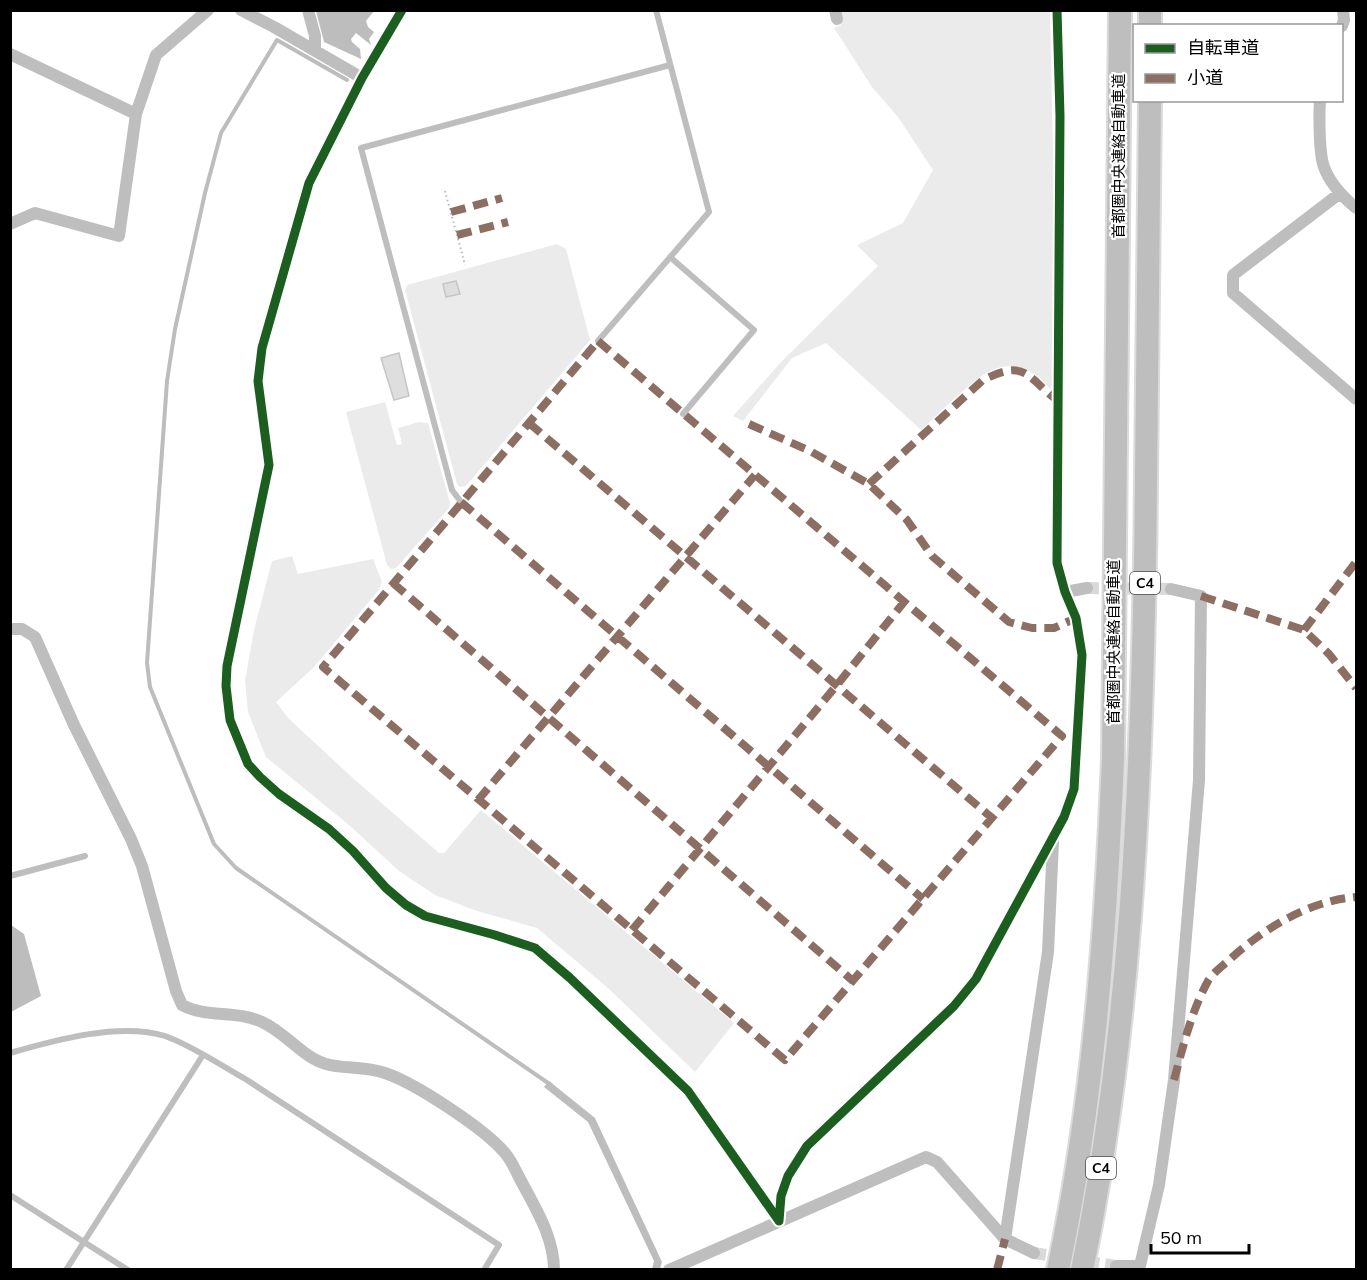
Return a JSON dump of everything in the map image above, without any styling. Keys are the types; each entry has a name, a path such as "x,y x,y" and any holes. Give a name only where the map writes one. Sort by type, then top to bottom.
{"highway":[{"name":"首都圏中央連絡自動車道","path":"1058,1269 1092,1061 1109,863 1113,758 1120,10"},
{"name":"首都圏中央連絡自動車道","path":"1082,1269 1103,1154 1116,1065 1135,843 1143,691 1150,102"}],"street":[{"path":"10,224 35,213 119,236 136,114 156,55 208,10"},
{"path":"241,10 362,78"},
{"path":"308,10 315,36 315,50"},
{"path":"402,10 362,78 309,183 262,348 258,381 269,465 227,666 226,686 230,720 239,747 248,764 260,777 279,794 329,829 353,851 386,888 406,904 425,916 536,948 570,978 688,1091 779,1221"},
{"path":"779,1221 780,1196 788,1176 807,1146 954,1006 976,979 1053,840 1074,789 1082,654 1076,618 1065,592 1057,563 1060,127 1057,10"},
{"path":"10,54 136,114"},
{"path":"1320,102 1318,115 1324,167 1339,194 1356,208"},
{"path":"1339,194 1233,275 1233,293 1356,399"},
{"path":"1065,592 1087,588"},
{"path":"1116,1266 1140,1268 1159,1185 1174,1080 1199,780 1201,596 1171,590"},
{"path":"10,629 22,629 34,637 74,725 131,839 142,866 176,991 182,1005 191,1010 231,1014 262,1022 311,1056 327,1064 363,1067 386,1073 416,1088 476,1127 506,1154 548,1234 554,1254 554,1269"},
{"path":"1005,1239 1048,952 1053,840"},
{"path":"674,1267 926,1156 937,1162 1005,1239 1034,1253"}],"lane":[{"path":"598,341 709,212 656,10"},
{"path":"461,502 452,490 361,148 670,65"},
{"path":"670,257 754,330 683,414"},
{"path":"10,876 86,856"},
{"path":"10,1053 103,1032 137,1032 165,1036 246,1080 499,1245 484,1269"},
{"path":"66,1269 203,1055"},
{"path":"10,1195 128,1269"}],"path":[{"path":"446,192 465,266"}],"shaded area":[{"path":"316,11 374,11 366,21 368,27 374,32 369,39 371,45 356,33 351,39 360,49 361,59 324,42"},
{"path":"838,11 1050,11 1054,203 1053,387 1049,388 1038,377 1024,369 1000,367 975,381 921,430 826,343 792,358 743,421 733,416 782,361 878,266 857,245 903,223 933,170 898,117 872,87 834,28 841,25"},
{"path":"557,244 566,249 590,340 466,486 460,487 457,484 405,290 407,285"},
{"path":"385,402 397,445 402,444 398,428 419,422 428,423 450,503 449,508 396,568 391,569 387,565 346,412"},
{"path":"292,556 298,574 373,559 382,582 378,591 314,667 276,702 288,718 439,853 444,853 481,810 734,1023 695,1072 608,988 537,928 477,911 435,895 399,871 349,825 266,757 248,712 245,681 254,630 272,561"},
{"path":"11,925 24,934 41,996 11,1012"},
{"path":"549,1081 595,1118 662,1262 660,1269 652,1269 654,1261 588,1122 544,1087"}],"building":[{"path":"456,281 460,294 446,297 443,284"},
{"path":"399,353 409,396 394,400 381,358"}],"waterway":[{"path":"347,80 277,40 221,133 205,193 175,329 167,381 147,663 150,687 214,844 236,868 551,1085"}],"tunnel":[{"path":"1087,588 1171,589"},
{"path":"1034,1253 1116,1266"}],"marked path":[{"path":"451,212 502,198"},
{"path":"457,235 508,222"},
{"path":"598,341 1062,736 785,1060 323,667 598,341"},
{"path":"869,484 983,380 1009,371 1018,371 1032,378 1058,401"},
{"path":"529,423 992,818"},
{"path":"749,424 810,451 869,484 907,520 932,556 1009,622 1032,628 1054,628 1076,618"},
{"path":"478,800 755,475"},
{"path":"461,502 923,899"},
{"path":"1304,630 1356,562"},
{"path":"393,583 853,981"},
{"path":"1201,596 1304,630 1329,654 1356,688"},
{"path":"632,930 904,602"},
{"path":"1174,1080 1197,1005 1208,981 1215,973 1256,938 1287,918 1321,904 1356,897"},
{"path":"997,1270 1005,1239"}],"cycle path":[{"path":"402,10 362,78 309,183 262,348 258,381 269,465 227,666 226,686 230,720 248,764 260,777 279,794 329,829 353,851 386,888 406,905 425,916 535,948 570,978 688,1091 779,1221"},
{"path":"779,1221 781,1196 788,1176 807,1146 954,1006 976,979 1064,817 1074,789 1082,655 1076,618 1065,592 1057,563 1060,116 1057,10"}]}
